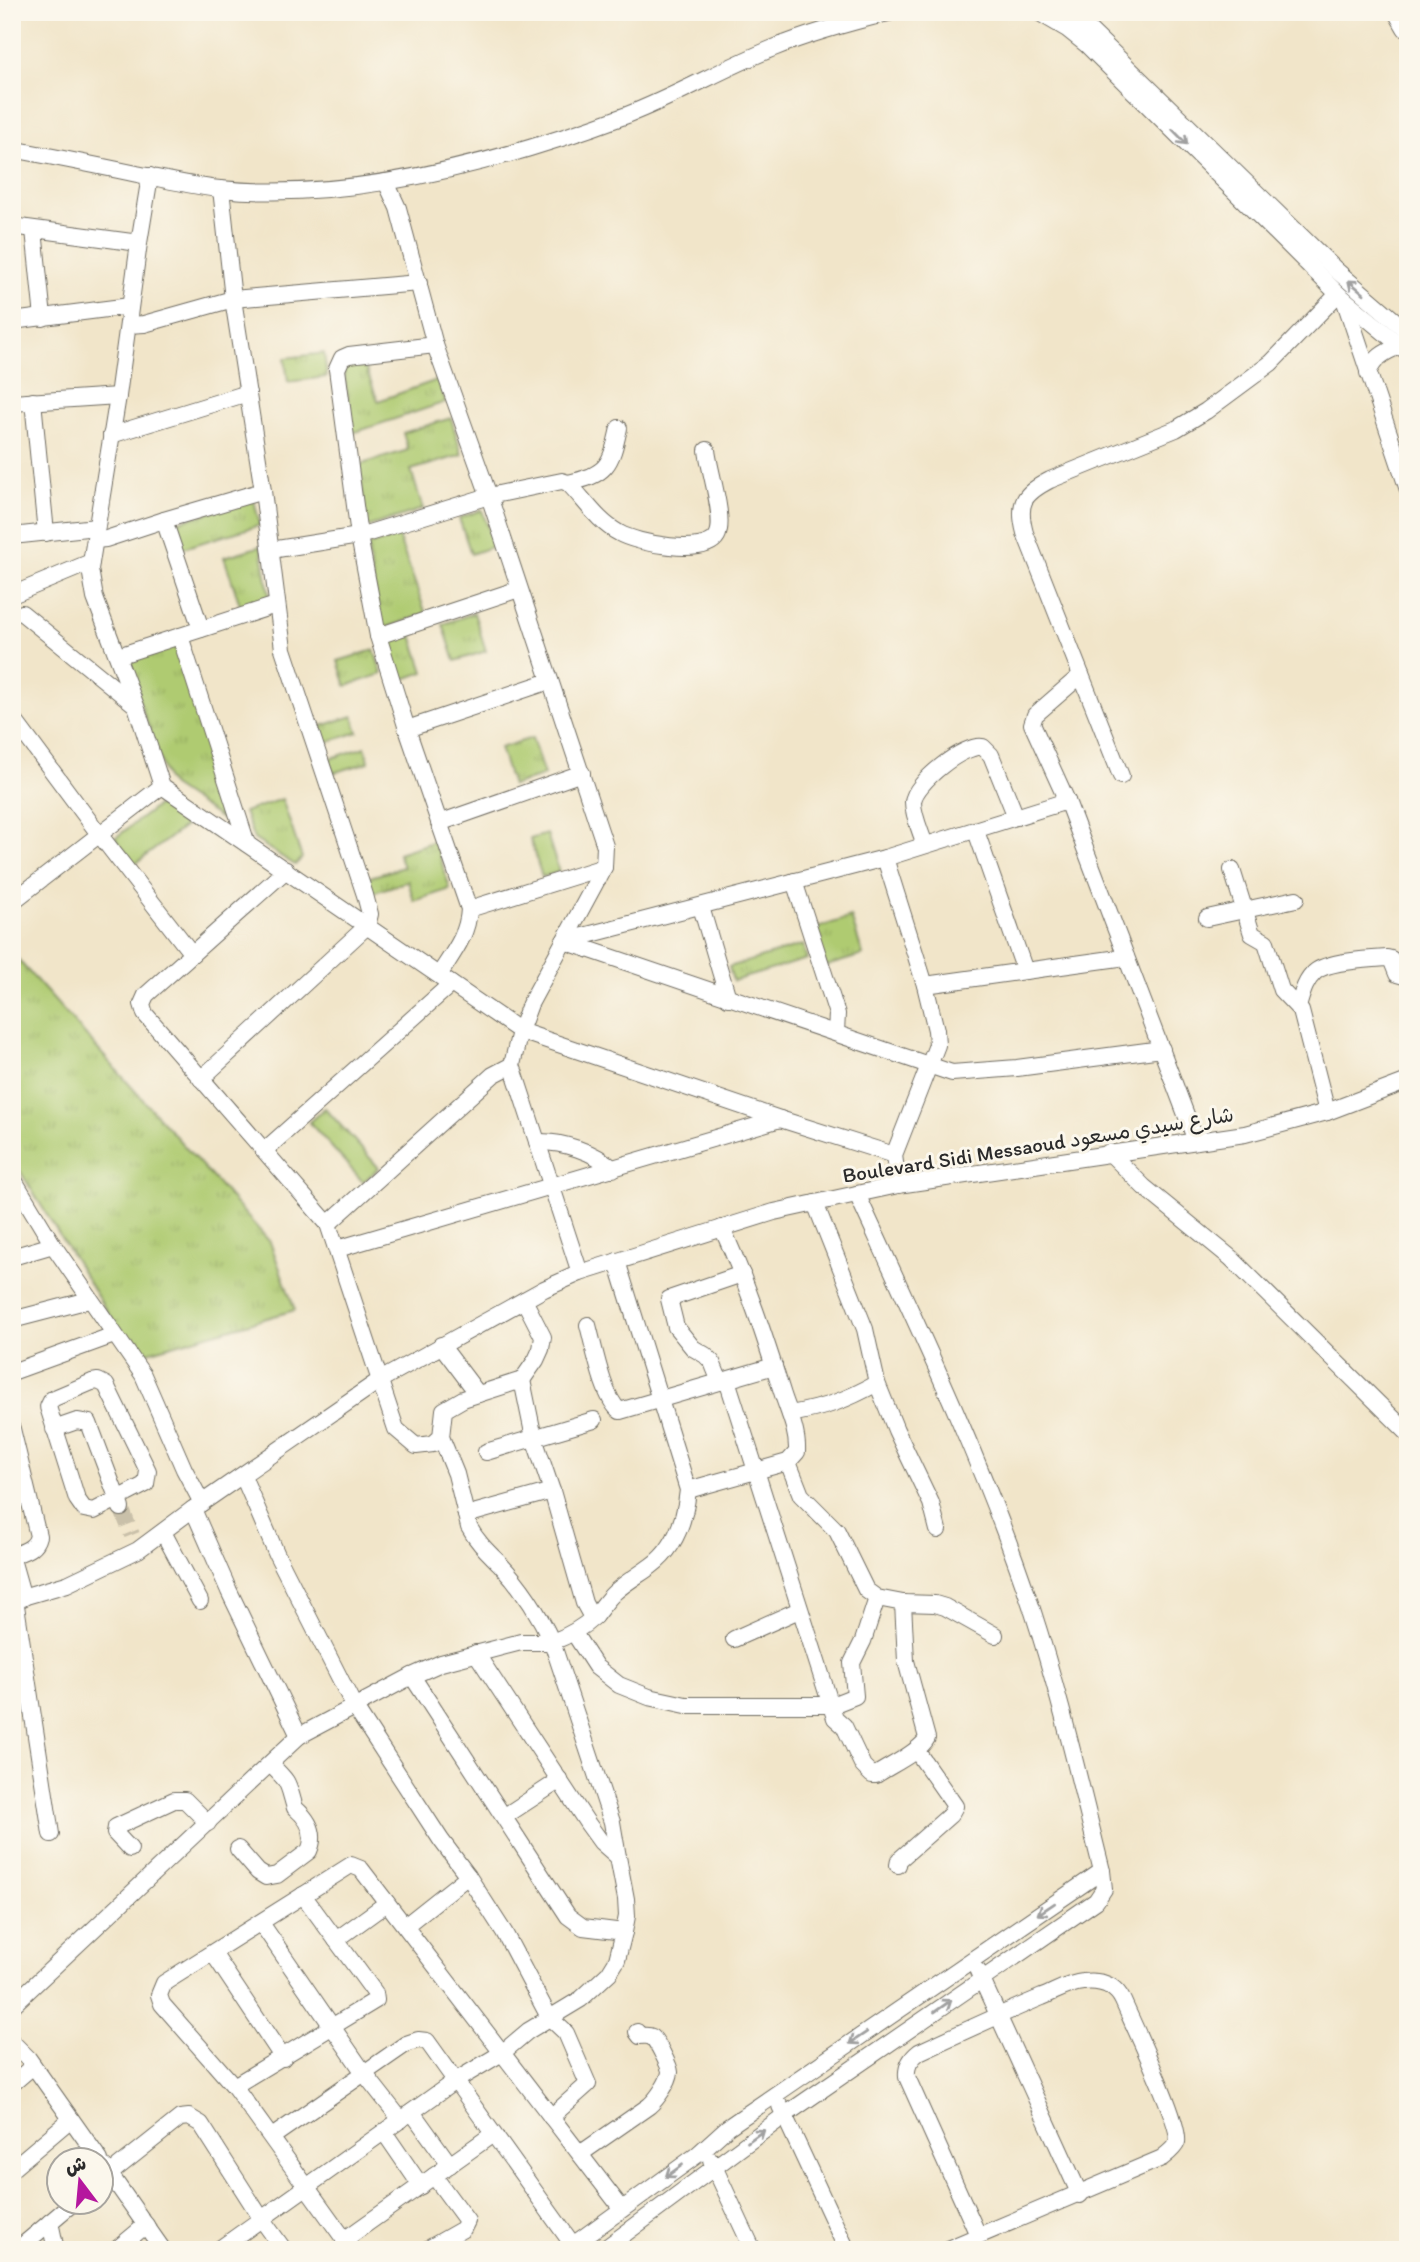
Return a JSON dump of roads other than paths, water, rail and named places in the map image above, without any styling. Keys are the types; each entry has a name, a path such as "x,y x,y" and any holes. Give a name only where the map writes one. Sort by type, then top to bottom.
{"highway":[{"path":"1400,12 1408,26"}],"street":[{"path":"12,149 221,189 275,191 386,181 481,161 580,132 630,113 771,49 811,34 892,12"},
{"path":"1038,12 1087,45 1341,297 1405,343"},
{"path":"1071,12 1336,270 1405,343"},
{"path":"150,176 91,562 92,586 162,786 520,1031 894,1155"},
{"path":"386,181 398,208 435,345 489,496 605,846 604,867 530,1003 512,1065 580,1273"},
{"path":"201,1079 368,926 370,919 368,905 283,649 263,491 233,299 221,189"},
{"path":"12,226 139,243"},
{"path":"34,230 43,318"},
{"path":"128,325 144,324 233,299 419,283"},
{"path":"1341,297 1408,490"},
{"path":"1121,776 1025,533 1021,518 1022,504 1030,491 1050,480 1177,429 1206,411 1271,363 1341,297"},
{"path":"12,321 130,306"},
{"path":"1368,373 1376,358 1405,343"},
{"path":"265,1150 445,980 468,925 469,909 407,730 378,636 359,536 339,388 339,363 342,358 435,345"},
{"path":"111,435 247,393"},
{"path":"12,403 118,396"},
{"path":"33,401 46,533"},
{"path":"271,550 359,536 489,496 555,481 568,483 595,476 610,462 619,428"},
{"path":"568,483 601,519 617,532 651,542 698,547 714,540 719,529 707,450"},
{"path":"12,536 95,533 106,540 263,491"},
{"path":"164,520 201,629"},
{"path":"12,595 91,562"},
{"path":"378,636 519,589"},
{"path":"118,656 276,605"},
{"path":"22,613 135,706"},
{"path":"180,636 247,845"},
{"path":"1081,675 1032,718 1032,724 1067,801 1196,1140"},
{"path":"407,730 550,681"},
{"path":"12,717 192,954"},
{"path":"925,845 913,807 916,792 934,773 970,747 984,747 991,755 1016,817"},
{"path":"439,823 582,773"},
{"path":"12,902 162,786"},
{"path":"564,941 885,858 1067,801"},
{"path":"976,831 1025,971"},
{"path":"885,858 925,985 937,1045 894,1155 898,1185"},
{"path":"469,909 604,867"},
{"path":"286,870 146,995 142,1004 145,1014 153,1024 328,1224 391,1420 402,1436 416,1446 433,1444 441,1437"},
{"path":"1232,870 1252,934 1268,946 1281,989 1298,1007 1327,1112"},
{"path":"794,881 837,1014 836,1032"},
{"path":"1207,918 1296,899"},
{"path":"701,907 728,998"},
{"path":"564,941 952,1073 973,1073 1162,1049"},
{"path":"925,985 1126,957"},
{"path":"1298,1007 1304,988 1317,970 1328,965 1387,958 1391,959 1397,974 1408,977"},
{"path":"328,1224 493,1075 512,1065"},
{"name":"Boulevard Sidi Messaoud شارع سيدي مسعود","path":"17,1599 78,1579 135,1542 163,1532 380,1381 524,1300 580,1273 774,1212 898,1185 1245,1134 1327,1112 1408,1081"},
{"path":"337,1249 780,1119"},
{"path":"537,1142 551,1142 592,1155 613,1169"},
{"path":"1109,1152 1144,1187 1231,1258 1408,1433"},
{"path":"12,1177 89,1300 144,1376 184,1469 229,1591 299,1736"},
{"path":"603,2250 785,2115 1096,1901 1104,1889 1102,1871 1052,1673 999,1517 943,1380 857,1194"},
{"path":"815,1203 865,1329 877,1383 931,1503 939,1530"},
{"path":"688,1490 788,1462 797,1452 790,1414 774,1366 742,1274 722,1228"},
{"path":"12,1257 53,1245"},
{"path":"12,2006 299,1736 412,1675 441,1663 521,1643 552,1642 574,1633 594,1616 615,1592 654,1564 667,1551 681,1526 688,1490 617,1261"},
{"path":"742,1274 669,1299 676,1327 693,1348 712,1362 723,1381 758,1472 835,1718 844,1726 863,1766 872,1775 876,1775 925,1742 926,1732 906,1661 903,1603"},
{"path":"12,1320 89,1300"},
{"path":"218,2250 455,2081 502,2053 528,2031 581,1998 609,1973 617,1960 627,1916 612,1822 552,1642 544,1624 516,1583 474,1538 449,1453 441,1437 444,1410 478,1394 522,1380 536,1360 543,1337 524,1300"},
{"path":"588,1325 607,1392 615,1409 620,1411 774,1366"},
{"path":"12,1372 114,1335"},
{"path":"441,1345 478,1394"},
{"path":"522,1380 534,1438 584,1603 594,1616"},
{"path":"99,1381 106,1385 148,1471 146,1484 120,1505 94,1511 84,1509 77,1499 54,1429 48,1407 52,1399 92,1382 99,1381"},
{"path":"790,1414 822,1409 877,1383"},
{"path":"486,1452 594,1420"},
{"path":"54,1429 77,1421 89,1423 120,1505"},
{"path":"12,1430 38,1535 37,1542 31,1548 12,1557 51,1835"},
{"path":"788,1462 801,1495 834,1526 861,1583 877,1598 945,1607 995,1634"},
{"path":"243,1476 292,1587 354,1706 440,1840 468,1876 504,1932 549,2017 566,2032 589,2081 587,2087 551,2117"},
{"path":"466,1515 552,1491"},
{"path":"163,1532 200,1601"},
{"path":"574,1633 596,1667 619,1685 649,1697 686,1705 832,1705 855,1696 852,1663 863,1641 877,1598"},
{"path":"734,1639 799,1610"},
{"path":"476,1653 588,1824 618,1857"},
{"path":"412,1675 568,1916 583,1927 624,1932"},
{"path":"898,1865 900,1860 950,1815 955,1806 916,1750"},
{"path":"238,1849 266,1877 277,1875 309,1850 311,1845 311,1829 307,1819 295,1808 291,1787 270,1764"},
{"path":"505,1816 560,1780"},
{"path":"130,1849 115,1833 116,1827 174,1800 186,1800 208,1824"},
{"path":"493,2134 427,2181 348,2245 234,2086 162,2004 159,1996 164,1983 351,1865 361,1869 622,2210"},
{"path":"272,2137 406,2044 422,2039 430,2044 569,2247 705,2148 719,2134 1102,1871"},
{"path":"405,1926 468,1876"},
{"path":"234,2086 372,2004 376,1998 303,1895"},
{"path":"336,1940 387,1903"},
{"path":"261,1923 364,2073 450,2165"},
{"path":"213,1953 283,2057"},
{"path":"973,1959 1080,2195"},
{"path":"944,2250 1080,2195 1162,2158 1177,2143 1169,2107 1123,2001 1110,1985 1080,1982 998,2015 912,2057 906,2071 913,2091 978,2235"},
{"path":"580,2154 655,2101 670,2074 655,2040 651,2036 640,2036 637,2032"},
{"path":"12,2042 33,2066 88,2146"},
{"path":"12,2084 33,2066"},
{"path":"775,2095 847,2250"},
{"path":"116,2160 180,2118 189,2117 201,2124 284,2250"},
{"path":"15,2159 71,2119"},
{"path":"384,2132 467,2221 463,2229 426,2250"},
{"path":"705,2148 753,2250"},
{"path":"116,2186 163,2250"},
{"path":"18,2250 58,2216"},
{"path":"50,2222 56,2250"},
{"path":"116,2250 146,2225"}],"tunnel":[{"path":"122,1510 132,1535"}]}
